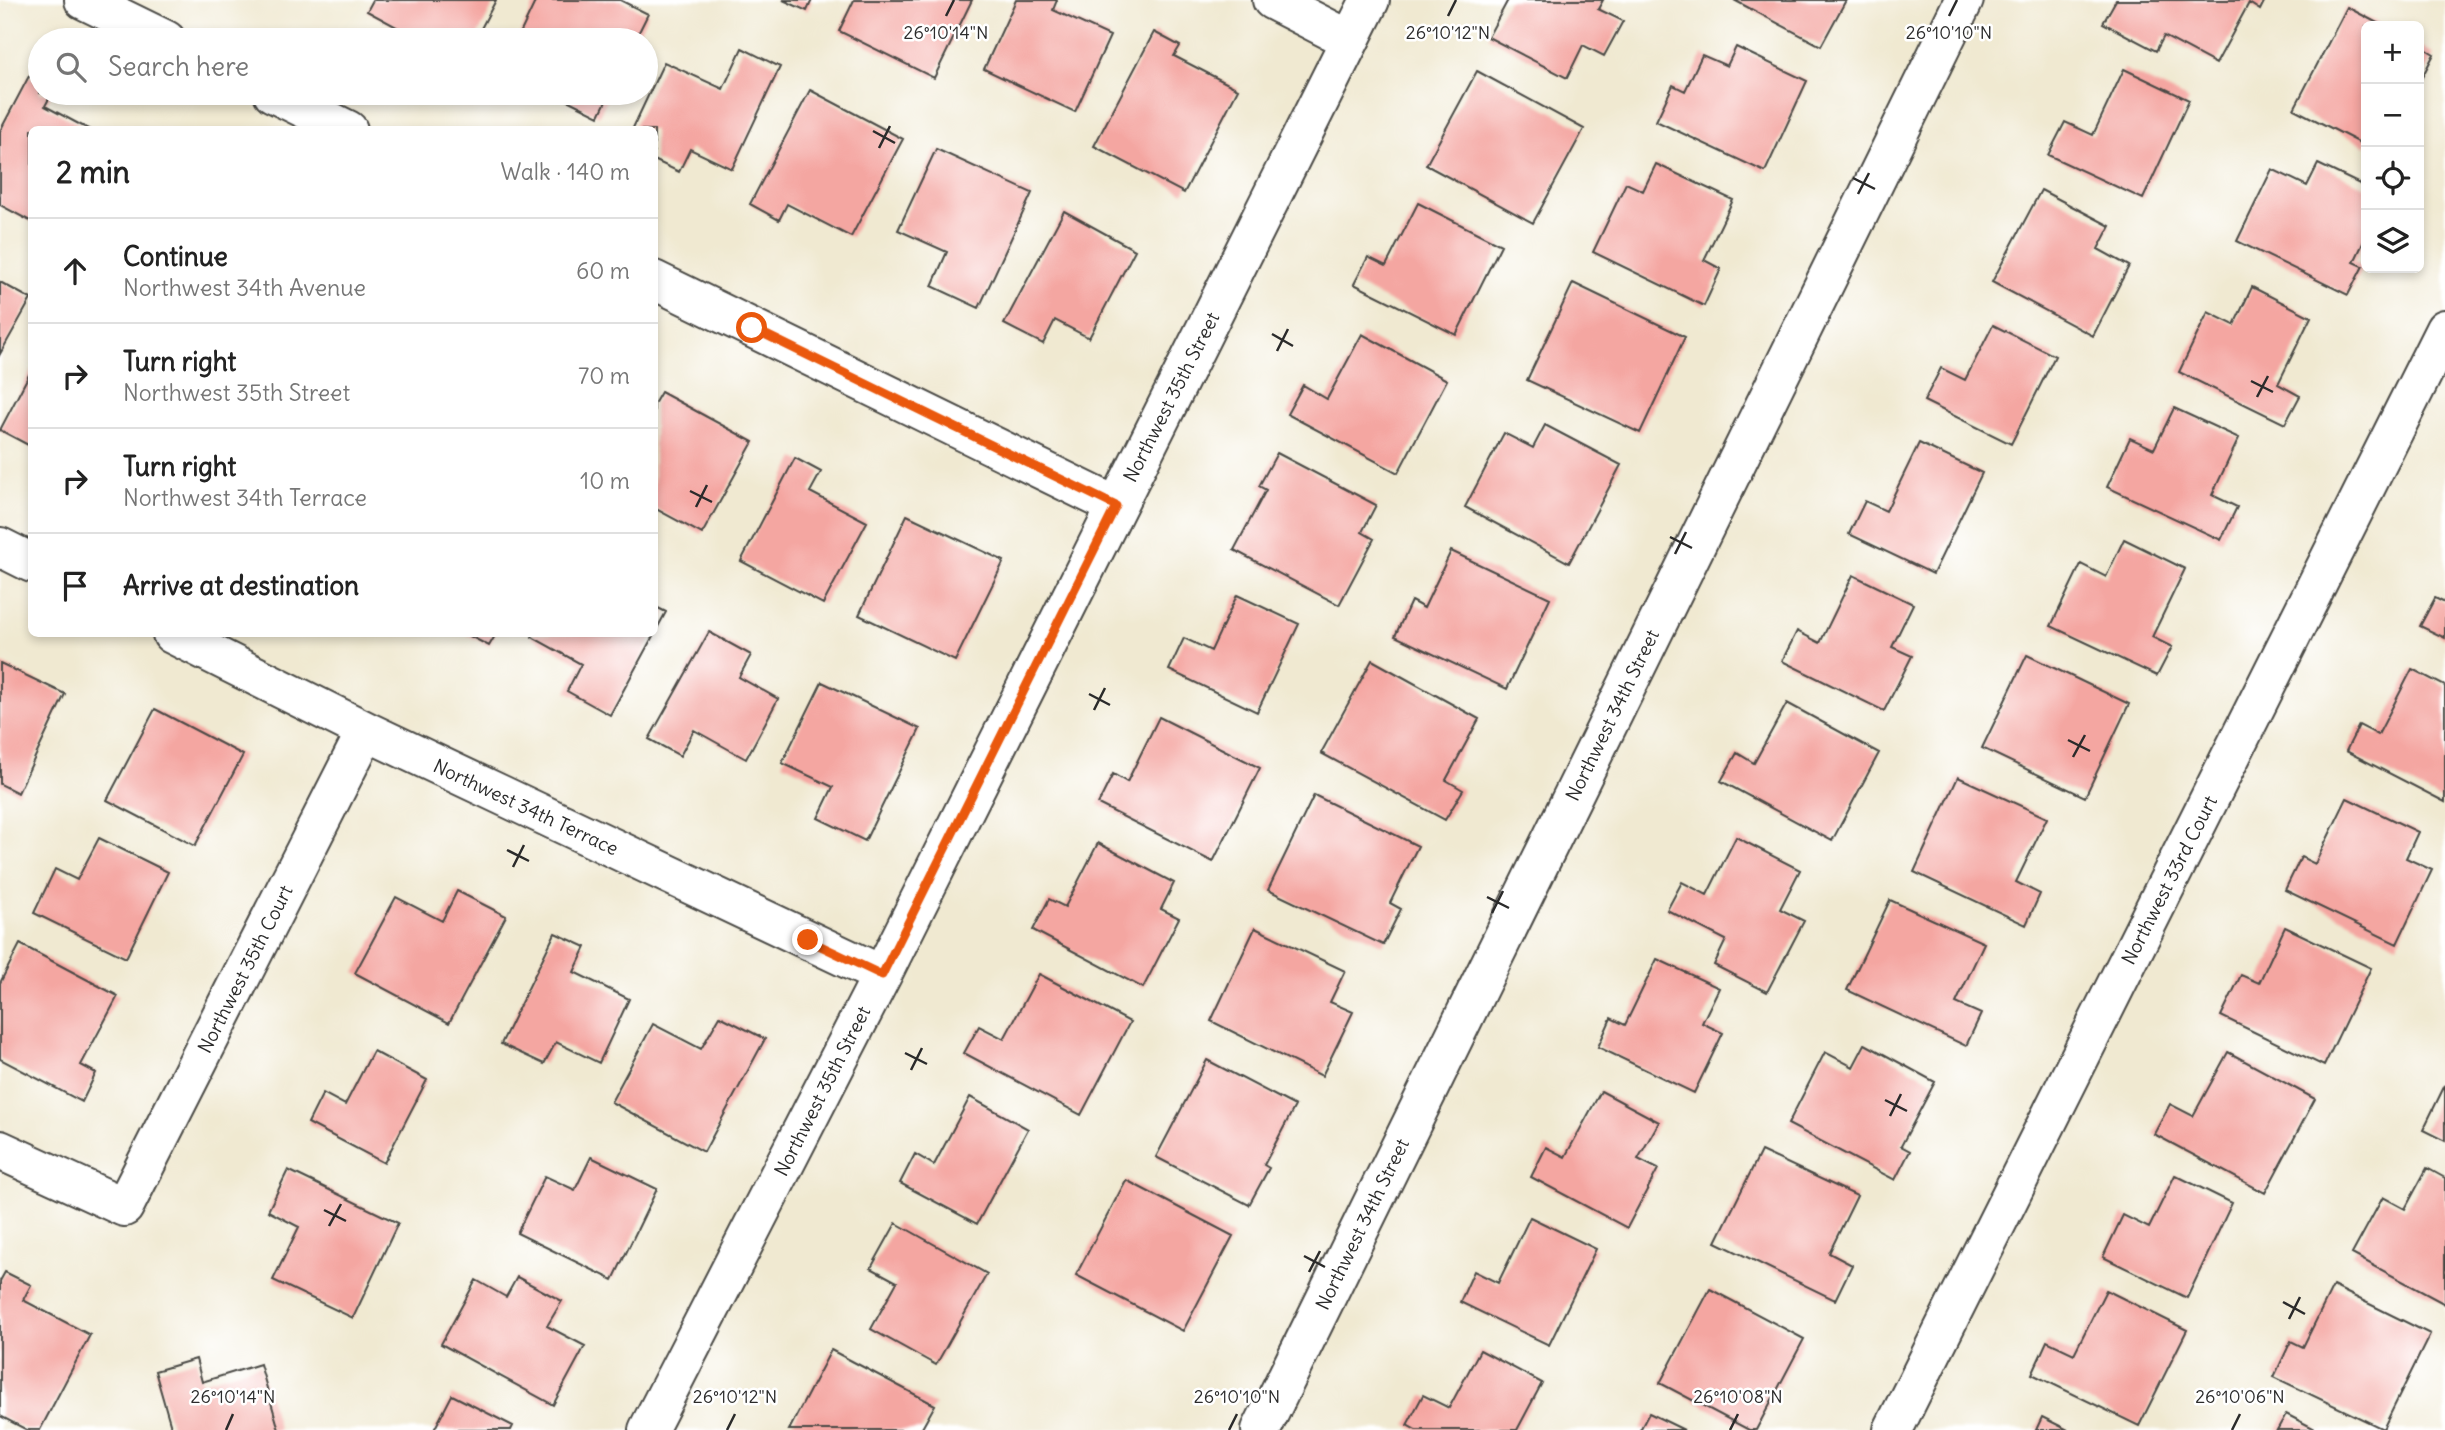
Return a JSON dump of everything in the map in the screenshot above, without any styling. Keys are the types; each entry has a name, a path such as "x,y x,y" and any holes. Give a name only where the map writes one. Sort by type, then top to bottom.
{"street":[{"path":"84,0 141,28"},
{"path":"1272,0 1350,40"},
{"name":"Northwest 35th Street","path":"648,1430 882,975 1370,0"},
{"name":"Northwest 34th Street","path":"1261,1430 1964,0"},
{"path":"297,105 340,126"},
{"path":"658,282 1116,506"},
{"name":"Northwest 33rd Court","path":"1893,1430 2445,329"},
{"path":"0,547 28,561"},
{"name":"Northwest 34th Terrace","path":"178,637 366,731 882,975"},
{"name":"Northwest 35th Court","path":"0,1150 124,1207 366,731"}],"building":[{"path":"373,0 496,0 481,28 398,28 367,11"},
{"path":"536,0 620,0 648,14 641,28 523,28"},
{"path":"783,0 812,0 807,11"},
{"path":"854,0 972,0 934,78 839,31"},
{"path":"1016,0 1057,0 1053,10 1110,36 1075,112 984,69"},
{"path":"1508,0 1603,0 1598,9 1623,21 1604,56 1583,45 1567,78 1488,37"},
{"path":"1734,0 1846,0 1821,46"},
{"path":"2116,0 2265,0 2260,10 2249,3 2216,64 2164,36 2156,51 2103,23"},
{"path":"2347,7 2374,21 2361,21 2361,143 2294,109"},
{"path":"1154,32 1180,46 1174,56 1238,89 1184,193 1094,146"},
{"path":"1736,47 1807,81 1765,172 1656,121 1673,85 1685,91 1702,55 1727,66"},
{"path":"742,48 780,67 732,169 690,149 679,172 658,162 658,126 634,126 644,105 658,105 658,75 664,62 723,89"},
{"path":"2424,48 2434,54 2424,73"},
{"path":"2124,69 2189,100 2143,199 2048,155 2065,122 2093,135"},
{"path":"1477,71 1584,129 1533,223 1426,165"},
{"path":"28,78 28,105 46,105 82,126 28,126 28,220 0,205 0,131"},
{"path":"810,90 903,139 851,237 787,204 779,220 750,204"},
{"path":"577,105 604,105 599,116"},
{"path":"936,149 1032,193 979,308 932,286 947,252 898,230"},
{"path":"1656,164 1733,200 1704,260 1721,269 1704,306 1593,252 1626,183 1643,191"},
{"path":"2318,164 2361,185 2361,247 2354,262 2361,265 2361,270 2348,295 2237,241 2272,169 2307,186"},
{"path":"2041,190 2110,226 2098,249 2129,266 2093,336 1992,282"},
{"path":"1418,203 1501,245 1456,335 1354,284 1368,257 1386,266"},
{"path":"1064,211 1135,250 1089,338 1055,320 1043,344 1004,324"},
{"path":"0,282 28,297 28,304 0,354"},
{"path":"1573,283 1685,337 1640,433 1527,380"},
{"path":"2252,287 2311,317 2278,384 2300,396 2285,424 2179,372 2208,312 2234,325"},
{"path":"1993,325 2055,356 2011,444 1924,401 1941,368 1965,380"},
{"path":"1362,334 1447,380 1398,473 1287,414 1303,385 1327,399"},
{"path":"28,377 28,445 0,430"},
{"path":"661,392 753,442 702,534 658,510 658,397"},
{"path":"2174,408 2239,438 2212,495 2237,507 2221,540 2107,487 2130,438 2154,449"},
{"path":"1545,425 1621,465 1569,563 1465,507 1504,433 1533,448"},
{"path":"1919,443 1982,473 1933,574 1849,534 1865,501 1886,511"},
{"path":"1277,453 1376,505 1362,532 1374,539 1339,605 1234,550 1266,490 1259,486"},
{"path":"795,458 821,472 810,492 867,522 823,604 741,561"},
{"path":"907,515 1004,561 955,661 859,615"},
{"path":"2124,539 2185,569 2152,637 2172,647 2157,676 2051,626 2081,564 2106,577"},
{"path":"1451,551 1550,598 1507,689 1395,636 1411,601 1424,608"},
{"path":"1853,575 1913,604 1892,647 1912,656 1884,711 1782,661 1797,631 1820,643"},
{"path":"1237,595 1299,624 1257,712 1169,670 1184,638 1211,651"},
{"path":"2435,598 2445,603 2445,638 2420,626"},
{"path":"658,608 666,612 658,627"},
{"path":"709,632 751,655 739,677 778,699 746,759 694,730 680,756 649,739"},
{"path":"472,637 494,637 489,646"},
{"path":"532,637 652,637 610,715 567,691 581,664"},
{"path":"2027,655 2129,704 2085,797 1982,748"},
{"path":"1372,660 1479,719 1446,780 1463,790 1445,820 1321,753"},
{"path":"0,663 65,694 18,793 0,784"},
{"path":"2412,669 2445,686 2445,802 2346,751 2359,725 2378,735"},
{"path":"822,682 920,729 865,841 818,818 833,787 782,763"},
{"path":"1787,703 1879,753 1832,841 1721,781 1737,753 1754,763"},
{"path":"155,709 243,755 195,846 107,800"},
{"path":"1159,717 1260,768 1213,862 1098,804 1113,774 1127,782"},
{"path":"1958,777 2047,818 2016,882 2040,894 2026,925 1914,872"},
{"path":"1314,795 1418,846 1390,903 1401,909 1383,945 1268,890"},
{"path":"2347,798 2418,832 2406,858 2432,870 2397,944 2285,890 2301,857 2315,864"},
{"path":"1736,837 1800,870 1780,909 1804,921 1767,992 1714,965 1726,940 1667,910 1682,882 1707,895"},
{"path":"99,838 168,872 126,958 34,913 55,869 77,880"},
{"path":"1098,843 1174,883 1161,909 1179,918 1143,988 1033,930 1049,899 1065,907"},
{"path":"457,891 506,916 449,1023 355,973 396,897 442,921"},
{"path":"1890,900 1984,943 1956,1003 1981,1014 1966,1046 1847,990"},
{"path":"2285,927 2371,968 2324,1066 2221,1016 2241,975 2259,983"},
{"path":"1255,928 1345,971 1330,1002 1353,1012 1322,1076 1211,1021"},
{"path":"555,933 586,947 574,972 629,999 599,1063 556,1042 544,1064 501,1044"},
{"path":"20,944 118,996 81,1065 96,1073 82,1102 0,1059 0,983"},
{"path":"1657,959 1719,988 1702,1023 1723,1033 1694,1093 1598,1047 1611,1018 1625,1025"},
{"path":"1039,974 1130,1022 1081,1115 964,1053 979,1026 1004,1039"},
{"path":"720,1016 765,1039 704,1152 611,1102 653,1024 701,1049"},
{"path":"1865,1044 1935,1082 1901,1146 1910,1151 1895,1180 1788,1124 1825,1052 1853,1067"},
{"path":"373,1051 427,1080 384,1163 308,1123 323,1093 345,1105"},
{"path":"2228,1052 2315,1099 2265,1193 2154,1134 2170,1104 2193,1116"},
{"path":"1207,1060 1295,1106 1264,1165 1269,1168 1249,1205 1156,1157"},
{"path":"2445,1085 2445,1141 2423,1130"},
{"path":"1601,1091 1659,1122 1638,1159 1658,1169 1627,1228 1531,1177 1546,1147 1565,1157"},
{"path":"970,1097 1028,1129 977,1224 900,1183 915,1154 934,1165"},
{"path":"1761,1151 1857,1196 1829,1253 1852,1265 1835,1300 1716,1242"},
{"path":"591,1157 657,1189 613,1280 517,1233 545,1176 575,1190"},
{"path":"2427,1168 2445,1178 2445,1304 2352,1254 2383,1197 2405,1209"},
{"path":"288,1170 398,1223 353,1318 273,1280 299,1227 268,1211"},
{"path":"2175,1175 2232,1203 2187,1298 2103,1257 2123,1215 2149,1228"},
{"path":"1126,1180 1233,1236 1183,1331 1076,1275"},
{"path":"1530,1217 1596,1249 1549,1345 1460,1302 1474,1271 1498,1283"},
{"path":"896,1223 987,1274 936,1365 871,1329 897,1282 871,1268"},
{"path":"5,1272 31,1285 23,1300 90,1335 40,1430 27,1430 0,1416 0,1281"},
{"path":"517,1277 562,1301 547,1326 585,1346 553,1405 441,1344 476,1280 506,1297"},
{"path":"2333,1286 2430,1334 2383,1429 2274,1377 2291,1341 2303,1347"},
{"path":"1710,1289 1804,1339 1756,1430 1749,1430 1660,1383"},
{"path":"2106,1290 2187,1330 2139,1426 2032,1374 2047,1341 2074,1354"},
{"path":"831,1350 935,1405 921,1430 789,1430"},
{"path":"1480,1350 1542,1383 1517,1430 1416,1430 1407,1425 1423,1395 1449,1408"},
{"path":"196,1359 202,1382 260,1364 279,1430 172,1430 155,1371"},
{"path":"452,1395 513,1426 511,1430 434,1430"},
{"path":"1649,1413 1684,1430 1640,1430"},
{"path":"2286,1414 2317,1430 2277,1430"},
{"path":"2042,1417 2068,1430 2036,1430"}],"route":[{"path":"752,328 1116,506 882,975 808,940"}]}
